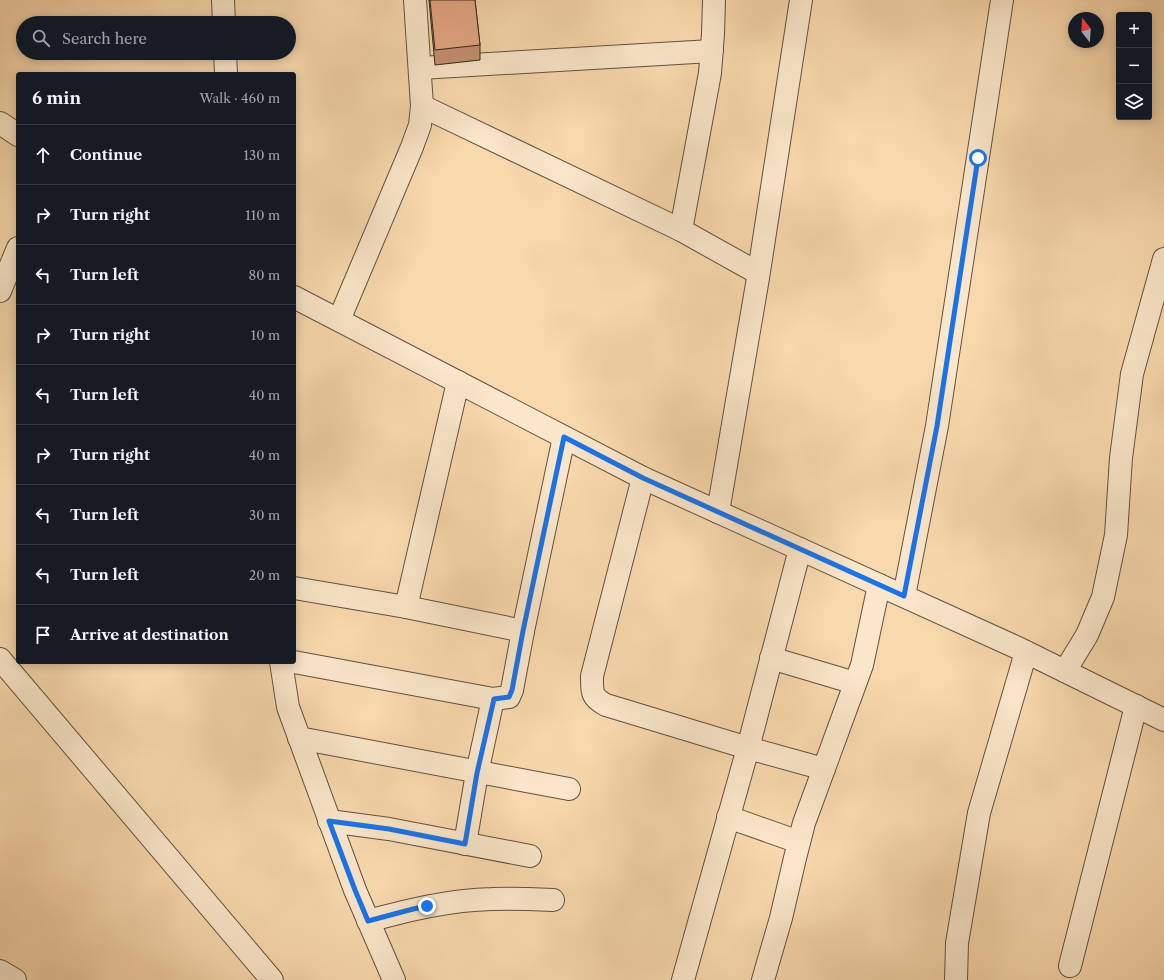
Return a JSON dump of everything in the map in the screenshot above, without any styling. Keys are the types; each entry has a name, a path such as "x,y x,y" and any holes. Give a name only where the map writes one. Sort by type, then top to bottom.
{"street":[{"path":"224,0 224,16"},
{"path":"339,320 420,125 422,106 416,0"},
{"path":"681,230 710,73 714,0"},
{"path":"718,512 758,273 801,0"},
{"path":"904,596 937,426 1002,0"},
{"path":"420,68 712,51"},
{"path":"225,60 226,72"},
{"path":"422,106 681,230 758,273"},
{"path":"0,123 16,134"},
{"path":"0,291 16,253"},
{"path":"1065,671 1083,643 1103,597 1116,535 1121,458 1132,374 1164,259"},
{"path":"296,298 643,478 1026,652 1164,720"},
{"path":"406,607 458,382"},
{"path":"296,662 494,699 509,697 512,690 564,437"},
{"path":"643,478 592,676 592,689 596,699 606,704 748,748 824,768"},
{"path":"683,980 748,748 800,549"},
{"path":"764,980 781,918 799,842 824,768 862,665 879,585"},
{"path":"296,588 406,607 523,631"},
{"path":"956,980 957,943 979,813 1026,652"},
{"path":"771,658 855,683"},
{"path":"0,659 272,980"},
{"path":"281,664 288,707 299,738 355,890 394,980"},
{"path":"465,844 477,773 494,699"},
{"path":"1070,966 1136,706"},
{"path":"299,738 477,773 569,789"},
{"path":"728,817 799,842"},
{"path":"329,821 389,829 530,856"},
{"path":"368,921 413,909 456,902 492,899 553,900"},
{"path":"0,971 15,980"}],"building":[{"path":"430,0 475,0 480,45 435,50"}],"route":[{"path":"427,906 368,921 329,821 389,829 465,844 477,773 494,699 509,697 512,690 564,437 643,478 904,596 937,426 978,158"}]}
